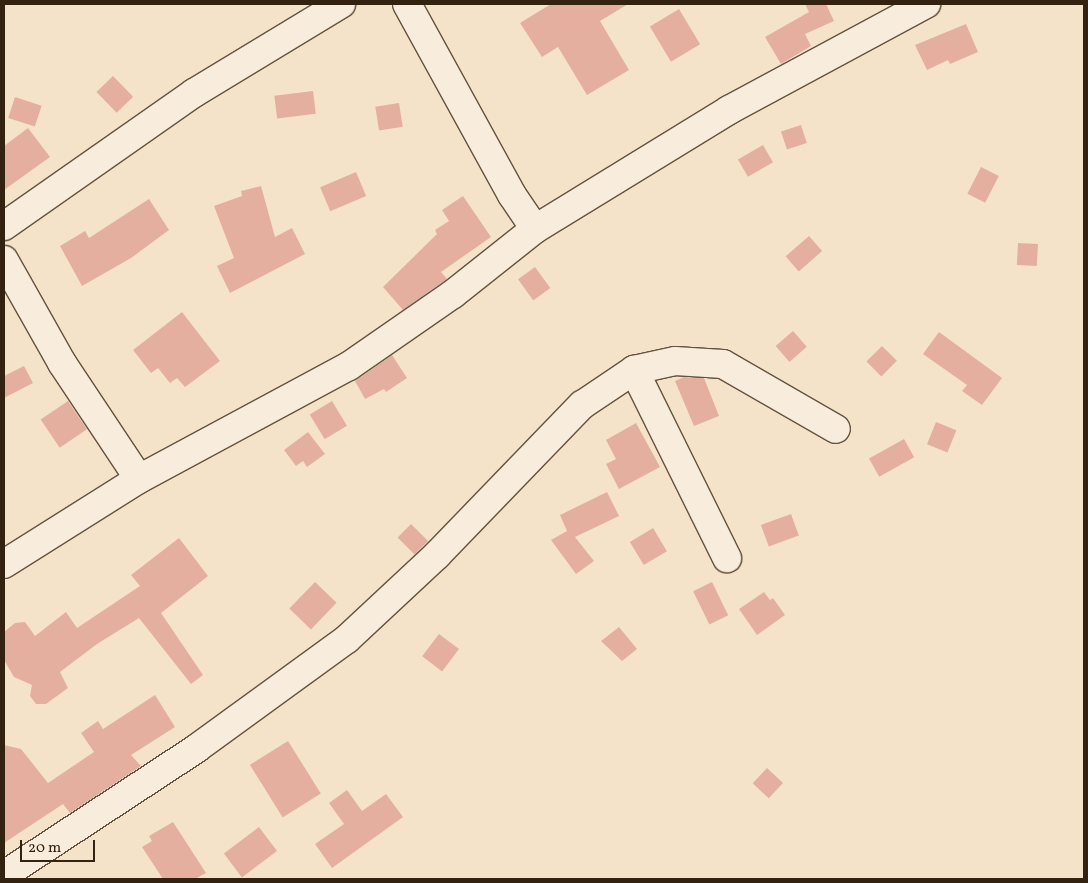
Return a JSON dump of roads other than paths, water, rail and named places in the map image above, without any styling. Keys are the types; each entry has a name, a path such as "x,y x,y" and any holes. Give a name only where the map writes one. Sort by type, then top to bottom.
{"street":[{"path":"4,226 194,93 341,4"},
{"path":"407,4 512,195 535,229"},
{"path":"4,564 139,479 349,366 452,294 535,229 729,110 926,4"},
{"path":"4,260 62,363 139,479"},
{"path":"4,875 197,748 348,639 437,555 582,405 634,370 676,361 723,364 836,429"},
{"path":"634,370 727,558"}]}
